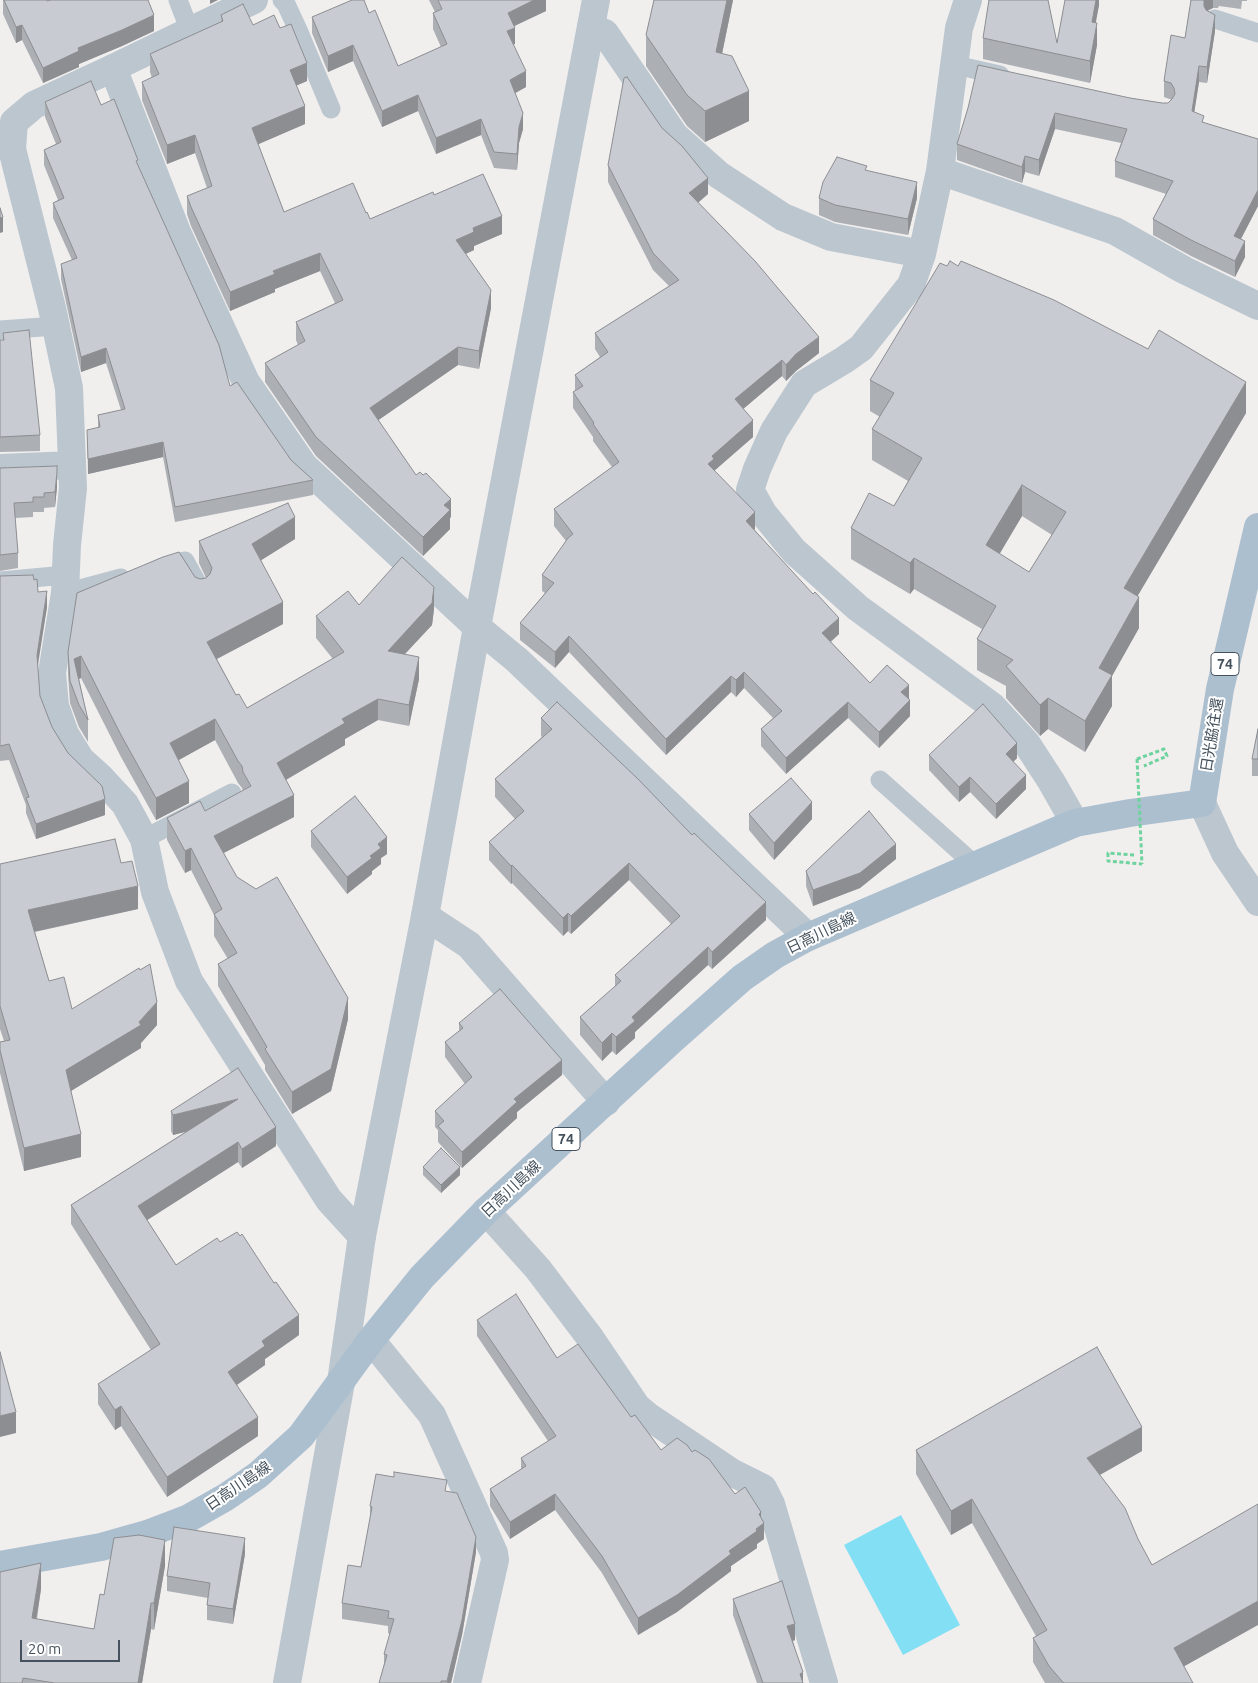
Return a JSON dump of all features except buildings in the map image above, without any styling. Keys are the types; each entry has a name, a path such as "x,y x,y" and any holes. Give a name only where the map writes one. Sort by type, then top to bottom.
{"main road":[{"name":"日光脇往還","path":"1202,803 1220,689 1258,527"},
{"name":"日高川島線","path":"0,1566 101,1546 148,1534 189,1518 226,1497 258,1475 281,1456 300,1436 371,1340 422,1277 486,1211 742,978 775,956 808,937 1074,823 1202,803"}],"street":[{"path":"254,0 34,105 7,120 12,150 56,326 69,388 73,488 65,584 52,673 55,706 65,734 81,760 125,804 144,839 156,892 188,981 329,1200 362,1236"},
{"path":"287,1683 340,1382 362,1236 425,916 477,626 596,0"},
{"path":"968,0 959,28 940,171 922,254 911,285 861,348 804,384 774,431 750,490 763,513 794,551 858,608 992,706 1027,744 1051,780 1074,823"},
{"path":"591,27 605,34 675,136 719,175 783,217 831,237 922,254"},
{"path":"113,68 177,232 246,382 304,466 477,626 517,660 808,937"},
{"path":"940,171 1115,232 1184,270 1258,306"},
{"path":"0,468 72,465"},
{"path":"1202,803 1225,853 1258,902"},
{"path":"425,916 469,945 606,1102"},
{"path":"486,1211 538,1270 591,1339 638,1407 649,1417 731,1472 763,1488 771,1504 824,1683"},
{"path":"371,1340 432,1415 494,1553 495,1560 467,1683"}],"lane":[{"path":"178,0 190,31"},
{"path":"282,0 286,4 298,30 331,108"},
{"path":"1215,19 1258,33"},
{"path":"955,65 1020,79"},
{"path":"0,330 56,326"},
{"path":"0,581 65,584 185,561 201,590"},
{"path":"880,780 975,865"},
{"path":"144,839 232,793"}],"path":[{"path":"1134,854 1108,853 1108,861 1142,864 1137,759 1164,749 1167,756 1144,766"}],"water":[{"path":"901,1515 960,1625 903,1655 844,1545"}]}
